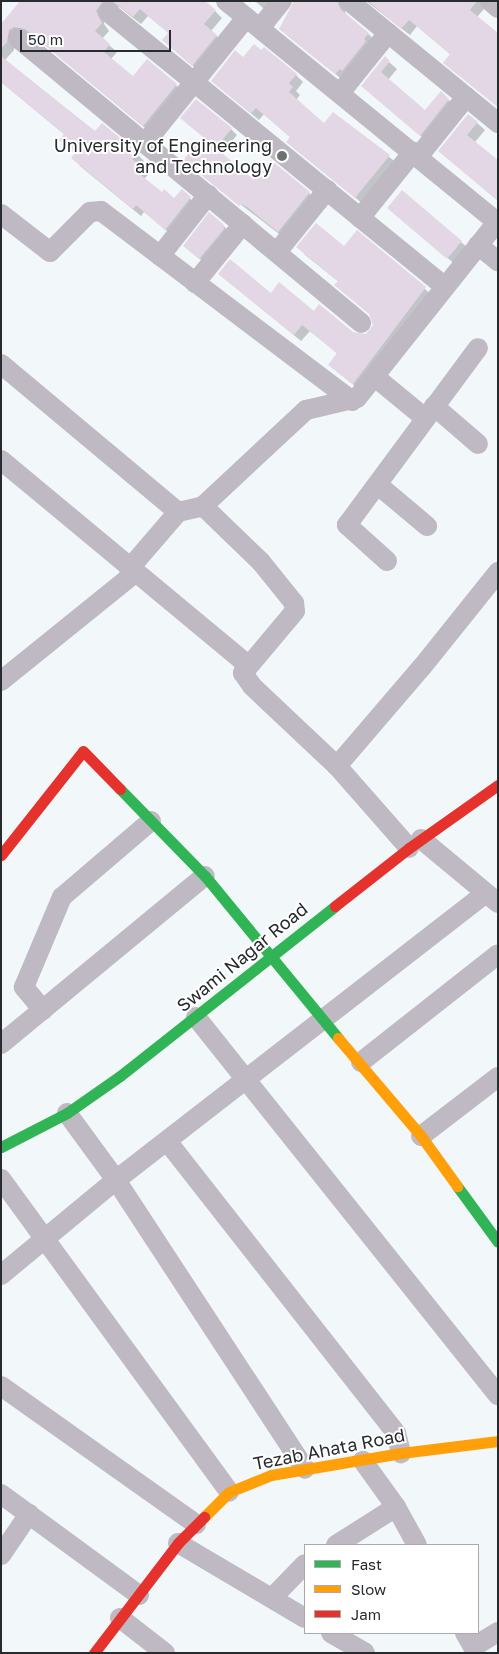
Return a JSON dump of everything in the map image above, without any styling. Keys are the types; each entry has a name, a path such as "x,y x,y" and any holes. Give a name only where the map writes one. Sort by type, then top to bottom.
{"street":[{"path":"1,681 132,571 178,512 203,506 306,410 319,405 352,401 375,376 498,222 226,1"},
{"path":"145,143 194,83 253,23 282,1"},
{"path":"349,1 498,123"},
{"path":"490,1 498,8"},
{"path":"108,12 445,287"},
{"path":"340,93 388,33"},
{"path":"18,38 361,323"},
{"path":"360,218 466,97"},
{"path":"277,252 327,190"},
{"path":"160,256 208,195"},
{"path":"1,214 50,252 90,212 101,211 352,401"},
{"path":"196,283 242,224"},
{"path":"478,245 498,261"},
{"path":"387,561 347,526 478,348"},
{"path":"1,364 178,512"},
{"path":"375,376 478,444"},
{"path":"1,460 132,571 249,666"},
{"path":"378,485 428,526"},
{"path":"1,1275 116,1180 321,1021 492,898 415,844 337,766 252,686 243,673 295,611 294,603 261,562 203,506"},
{"path":"337,766 422,667 498,572"},
{"path":"1,854 84,751 205,876 321,1021 361,1062 494,1231"},
{"name":"Swami Nagar Road","path":"4,1139 67,1113 196,1017 268,957 415,844 498,785"},
{"path":"43,1010 24,987 62,898 151,821"},
{"path":"1,1044 205,876"},
{"path":"361,1062 498,954"},
{"path":"196,1017 498,1395"},
{"path":"421,1136 498,1077"},
{"path":"67,1113 116,1180 306,1469"},
{"path":"166,1141 396,1433 401,1453"},
{"path":"1,1178 46,1237 229,1492"},
{"path":"1,1386 196,1524"},
{"name":"Tezab Ahata Road","path":"94,1653 178,1543 229,1492 252,1480 306,1469 363,1461 401,1453 498,1440"},
{"path":"363,1461 396,1508 416,1544"},
{"path":"1,1494 139,1596"},
{"path":"338,1544 396,1508"},
{"path":"1,1555 29,1514"},
{"path":"178,1543 304,1617"},
{"path":"272,1598 304,1565"},
{"path":"120,1618 166,1653"},
{"path":"466,1634 473,1647 498,1632"},
{"path":"333,1634 365,1653"}],"building":[{"path":"20,1 103,1 96,11 102,23 95,31 110,44 104,52 133,76 147,59 177,84 143,126 25,29 14,27 9,30 7,42 1,49 1,24"},
{"path":"112,1 205,1 216,10 204,24 217,35 192,66 162,40 168,33 140,9 133,17"},
{"path":"294,1 337,1 341,10 369,33 364,39 366,41 342,71 340,69 335,74 279,29"},
{"path":"368,1 477,1 470,10 498,33 498,107 443,63 450,54 409,20 401,29"},
{"path":"254,44 261,50 264,47 297,74 289,83 293,87 289,92 324,123 333,112 390,155 355,198 286,142 290,137 256,108 251,113 211,81 235,50 243,57"},
{"path":"1,56 95,131 102,123 138,153 132,159 141,166 137,172 162,192 164,189 174,198 182,189 191,197 165,230 136,205 133,209 71,158 75,153 59,140 64,134 1,82"},
{"path":"385,56 390,61 381,72 425,110 441,91 449,99 420,136 361,86"},
{"path":"196,99 232,128 216,148 254,180 271,160 310,192 278,232 247,207 241,204 239,206 183,160 203,137 180,118"},
{"path":"468,114 478,122 467,135 498,160 498,201 438,151"},
{"path":"402,190 462,241 447,259 387,208"},
{"path":"209,212 223,224 224,229 199,259 183,246"},
{"path":"316,223 344,246 357,230 426,287 353,384 328,365 337,353 302,325 294,335 218,274 230,259 271,293 279,282 314,311 319,304 353,332 366,334 373,325 369,314 334,285 338,281 296,247"}],"traffic: fast":[{"path":"120,789 205,876 338,1038"},
{"path":"1,1147 67,1113 120,1076 335,906"},
{"path":"457,1186 498,1242"}],"traffic: slow":[{"path":"338,1038 421,1136 457,1186"},
{"path":"204,1517 229,1492 271,1475 401,1453 498,1441"}],"traffic: jam":[{"path":"1,855 83,751 120,789"},
{"path":"335,906 409,848 498,785"},
{"path":"94,1653 178,1543 204,1517"}],"place":[{"name":"University of Engineering and Technology","path":"282,156"}]}
